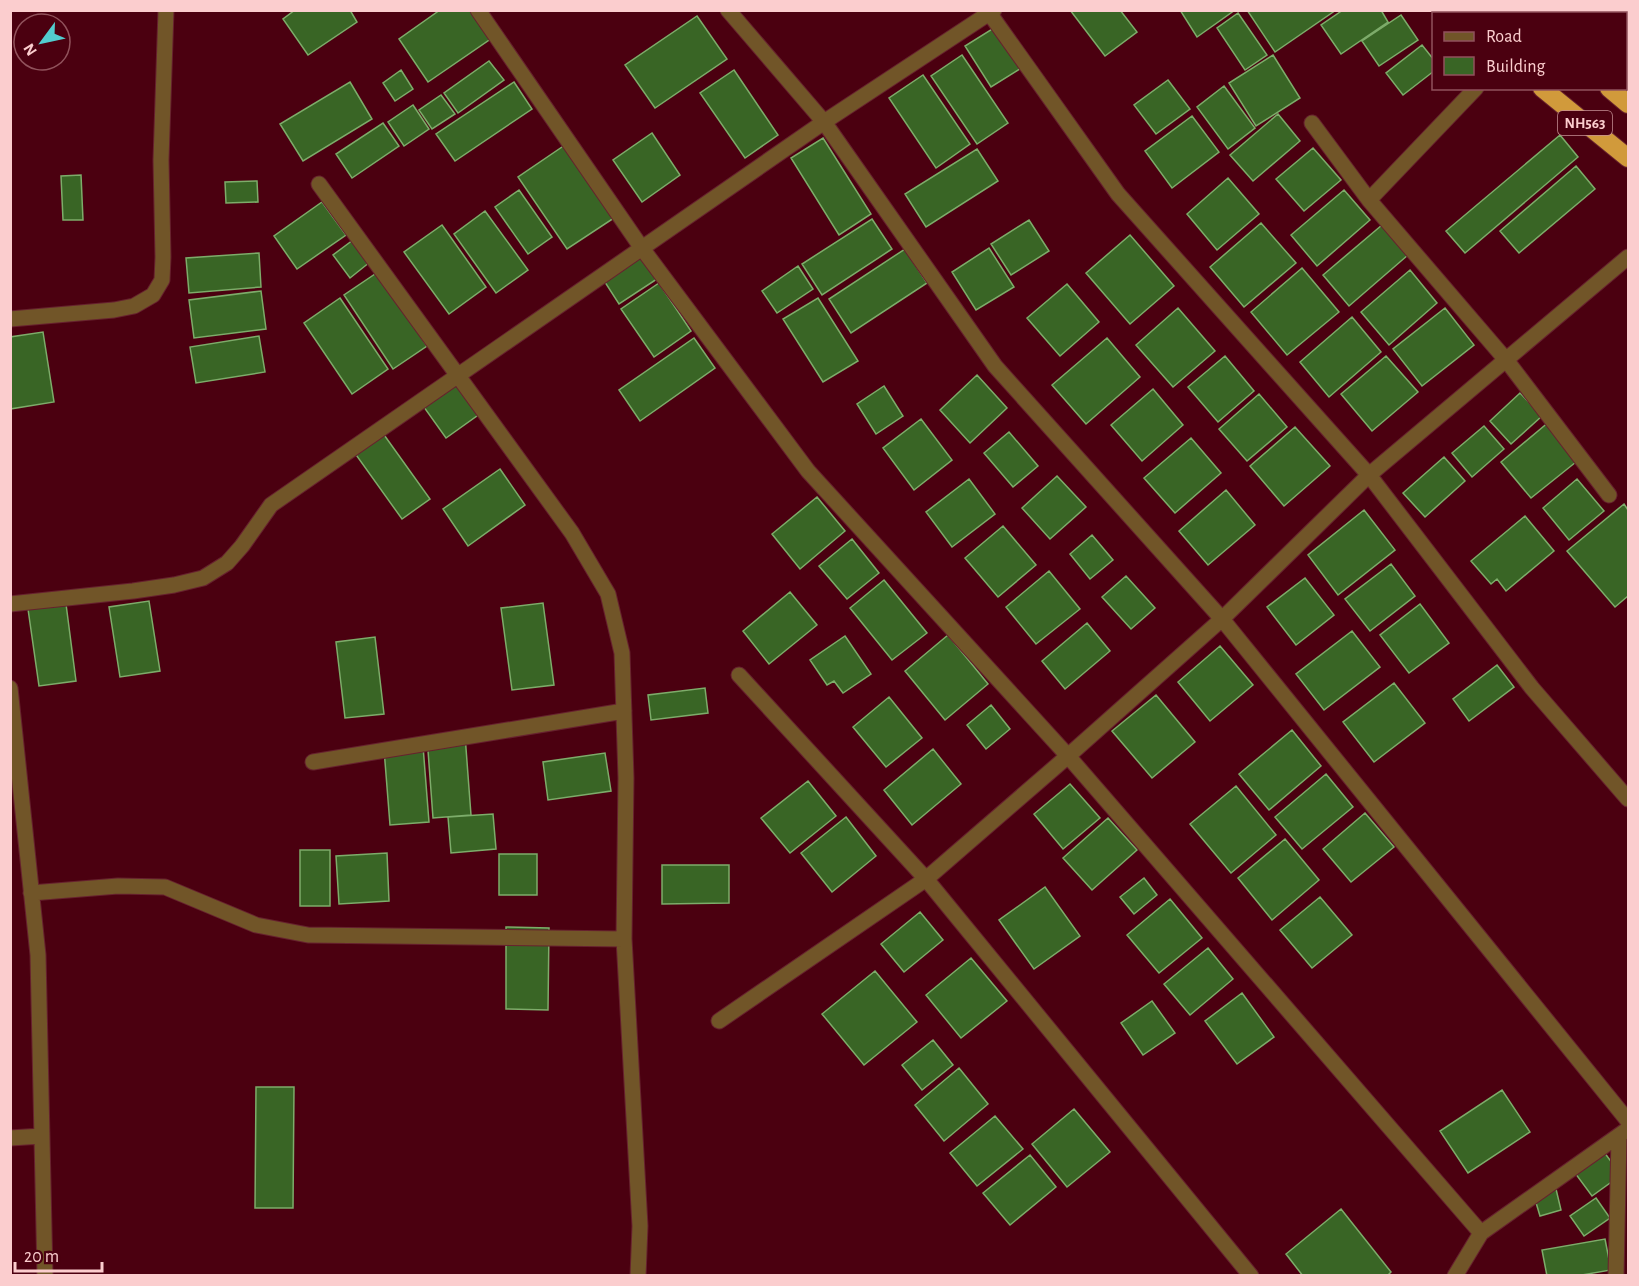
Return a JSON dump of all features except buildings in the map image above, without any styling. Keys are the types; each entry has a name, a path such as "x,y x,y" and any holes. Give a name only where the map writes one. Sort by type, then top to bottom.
{"highway":[{"name":"NH563","path":"1544,90 1629,158"},
{"name":"NH563","path":"1612,90 1629,104"}],"street":[{"path":"10,319 114,310 134,306 153,295 162,280 164,257 161,160 166,10"},
{"path":"478,10 641,247 808,471 1068,756 1481,1233"},
{"path":"728,10 824,122 995,366 1222,619 1629,1121"},
{"path":"10,604 132,591 203,578 227,563 271,505 641,247 824,122 992,12 1118,194 1370,476 1532,688 1629,799"},
{"path":"1369,200 1474,90"},
{"path":"1312,123 1369,200 1507,361 1609,495"},
{"path":"319,184 572,533 608,594 622,653 626,778 624,939 640,1226 639,1275"},
{"path":"719,1021 926,879 1222,619 1370,476 1629,257"},
{"path":"740,675 926,879 1251,1275"},
{"path":"10,688 38,955 45,1275"},
{"path":"313,762 624,711"},
{"path":"31,893 118,886 165,887 256,925 308,935 624,939"},
{"path":"1455,1275 1481,1233 1624,1132"},
{"path":"1616,1275 1624,1132"},
{"path":"10,1138 42,1136"}]}
